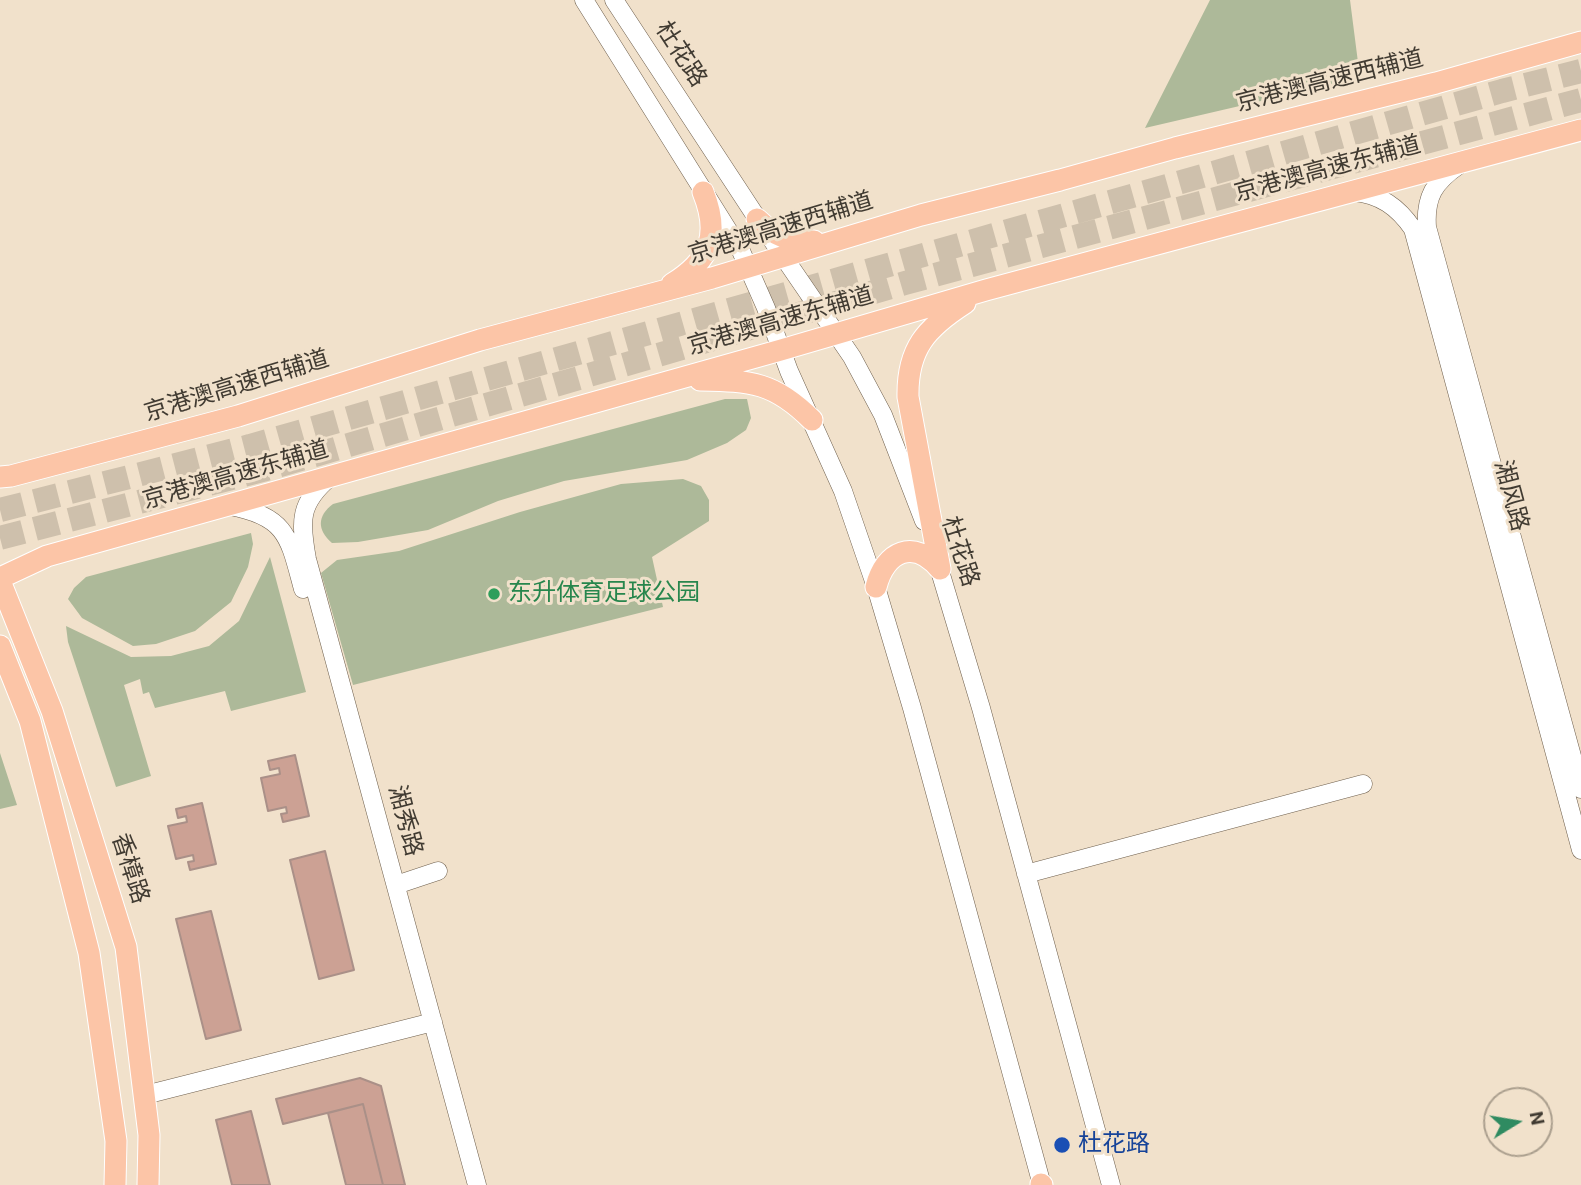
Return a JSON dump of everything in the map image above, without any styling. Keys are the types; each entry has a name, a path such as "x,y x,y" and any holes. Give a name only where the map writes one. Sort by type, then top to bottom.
{"main road":[{"name":"京港澳高速西辅道","path":"0,477 187,430 480,340 749,267 847,237 1581,42"},
{"name":"京港澳高速东辅道","path":"0,579 47,556 781,351 986,290 1581,130"},
{"path":"655,293 679,280 700,262 705,254 712,231 709,205 703,191"},
{"path":"757,219 770,231 790,240 812,241 847,237"},
{"path":"940,569 910,409 908,376 917,348 935,324 986,290"},
{"path":"673,381 716,380 754,384 787,397 812,421"},
{"path":"876,587 885,565 903,552 923,553 940,569"},
{"name":"香樟路","path":"0,579 52,711 126,947 149,1135 148,1185"},
{"path":"0,646 30,721 89,953 116,1141 116,1185"}],"street":[{"path":"584,0 749,267 781,351 843,491 876,587 912,708 1042,1185"},
{"name":"杜花路","path":"614,0 757,219 852,358 901,455 940,569 1111,1185"},
{"name":"湘风路","path":"1461,163 1438,181 1431,194 1426,209 1427,227 1581,789"},
{"name":"湘风路","path":"1349,192 1374,195 1383,200 1396,208 1413,229 1581,850"},
{"name":"湘秀路","path":"331,477 307,502 302,529 307,559 396,885 466,1185"},
{"name":"湘秀路","path":"230,506 271,520 283,530 290,541 477,1185"},
{"path":"1026,874 1363,784"},
{"path":"396,885 438,871"},
{"path":"145,1095 428,1023"},
{"path":"1102,1153 1118,1185"}],"green space":[{"path":"1210,0 1350,0 1360,78 1145,128"},
{"path":"725,399 747,399 751,418 746,430 727,443 687,460 564,481 498,501 428,530 358,542 332,543 322,528 324,513 333,504"},
{"name":"东升体育足球公园","path":"683,479 701,486 709,500 709,521 652,557 663,607 353,685 321,573 337,560 399,551 520,512 621,484"},
{"path":"251,533 253,544 248,567 231,602 195,631 156,644 133,646 82,618 68,599 74,588 86,577"},
{"path":"270,557 306,692 231,711 225,691 155,708 149,692 143,694 140,679 124,685 151,776 116,787 68,642 66,626 131,657 171,656 209,646 239,621"},
{"path":"0,753 17,805 0,809"}],"building":[{"path":"295,755 309,816 283,822 281,814 287,813 286,807 268,811 261,778 280,774 279,768 270,770 268,761"},
{"path":"202,803 216,864 190,870 188,862 194,861 193,855 176,859 168,826 187,822 186,816 178,818 176,809"},
{"path":"325,851 354,970 319,979 290,860"},
{"path":"211,911 241,1030 206,1039 176,919"},
{"path":"360,1078 381,1086 405,1185 383,1185 363,1104 283,1124 276,1099"},
{"path":"363,1104 383,1185 346,1185 328,1113"},
{"path":"251,1111 270,1185 232,1185 216,1120"}],"tunnel":[{"path":"0,510 250,446 1502,91 1581,71"},
{"path":"0,538 263,470 905,283 1581,100"}],"place":[{"name":"东升体育足球公园","path":"494,594"},
{"name":"杜花路","path":"1062,1145"}]}
